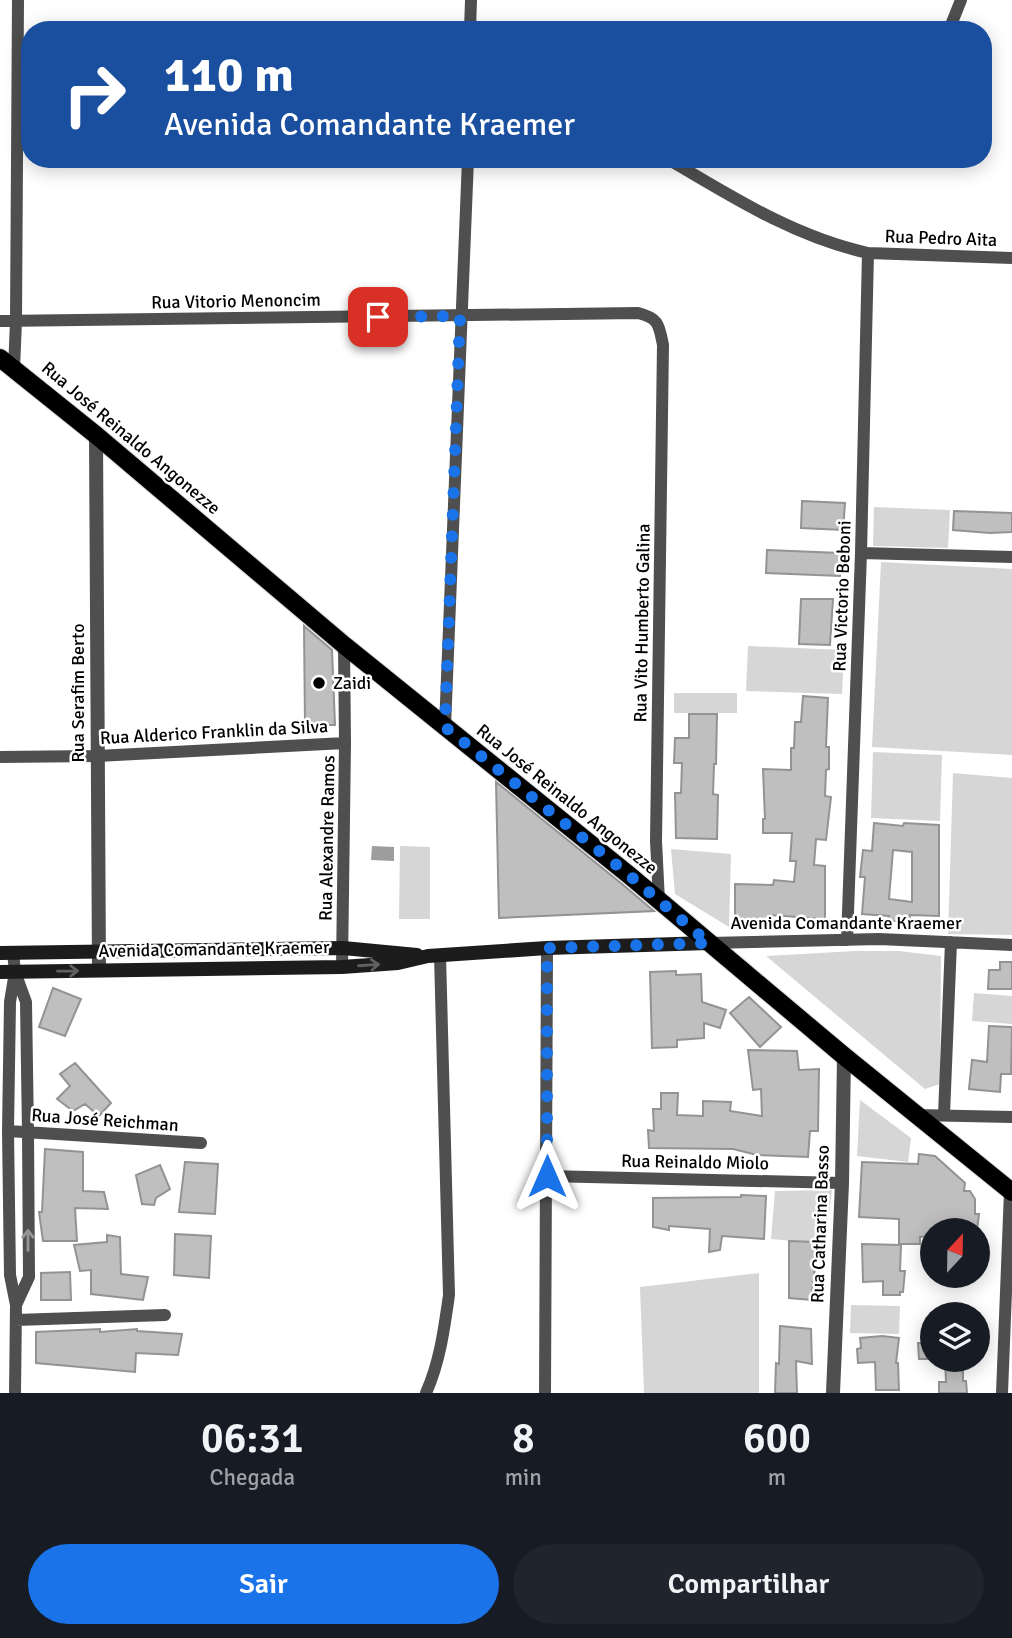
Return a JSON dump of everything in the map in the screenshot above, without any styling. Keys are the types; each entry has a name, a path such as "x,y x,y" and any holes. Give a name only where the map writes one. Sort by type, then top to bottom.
{"main road":[{"name":"Rua José Reinaldo Angonezze","path":"7,363 344,645 1011,1191"},
{"name":"Avenida Comandante Kraemer","path":"0,972 342,967 398,963 434,956 547,948 709,943"},
{"name":"Avenida Comandante Kraemer","path":"7,953 343,948 434,956"},
{"path":"181,950 182,970"},
{"path":"271,951 271,967"}],"street":[{"path":"18,0 21,64"},
{"path":"470,21 471,0"},
{"path":"953,21 961,0"},
{"path":"7,363 16,321 22,168"},
{"path":"445,727 468,168"},
{"name":"Rua Pedro Aita","path":"684,168 795,231 868,253 1012,258"},
{"name":"Rua Victorio Beboni","path":"847,940 861,553 868,253"},
{"name":"Rua Vitorio Menoncim","path":"0,321 638,313 651,316 659,325 663,345"},
{"name":"Rua Vito Humberto Galina","path":"659,901 656,841 663,345"},
{"name":"Rua Serafim Berto","path":"96,435 99,970"},
{"path":"861,553 1012,557"},
{"name":"Rua Alexandre Ramos","path":"342,967 344,645"},
{"name":"Rua Alderico Franklin da Silva","path":"0,757 97,756 345,743"},
{"name":"Avenida Comandante Kraemer","path":"709,943 847,940 1012,945"},
{"path":"944,1115 951,942"},
{"path":"545,1393 547,948"},
{"path":"7,953 26,1002 29,1277 16,1305"},
{"path":"426,1393 443,1345 449,1295 434,956"},
{"path":"15,972 10,1002 8,1131 10,1275 16,1305 15,1393"},
{"name":"Rua Catharina Basso","path":"833,1393 842,1183 844,1056"},
{"path":"916,1115 1012,1117"},
{"name":"Rua José Reichman","path":"8,1131 201,1143"},
{"name":"Rua Reinaldo Miolo","path":"547,1176 842,1183"},
{"path":"1002,1393 1011,1191"},
{"path":"16,1320 165,1315"}],"shaded area":[{"path":"874,507 950,510 948,548 873,546"},
{"path":"881,562 1012,569 1012,755 872,747"},
{"path":"748,646 844,650 842,694 746,691"},
{"path":"674,693 737,693 737,713 674,713"},
{"path":"873,752 942,755 940,821 871,818"},
{"path":"953,773 1012,778 1012,935 948,934"},
{"path":"372,846 394,847 394,861 371,860"},
{"path":"400,846 430,847 430,919 399,919"},
{"path":"671,849 731,854 729,927 675,894"},
{"path":"899,951 941,956 940,1084 925,1089 766,956"},
{"path":"974,993 1012,996 1012,1024 972,1021"},
{"path":"860,1100 911,1138 908,1162 857,1156"},
{"path":"832,1190 825,1244 771,1239 775,1191"},
{"path":"759,1273 759,1393 644,1393 640,1287"},
{"path":"851,1305 900,1306 899,1334 850,1333"}],"building":[{"path":"802,501 845,503 843,530 801,528"},
{"path":"954,511 1012,513 1012,532 953,530"},
{"path":"767,550 840,553 840,576 766,573"},
{"path":"801,599 833,599 830,645 799,644"},
{"name":"Zaidi","path":"304,626 332,650 335,725 305,725"},
{"path":"803,696 828,698 826,747 829,747 829,769 826,770 825,796 831,797 826,840 816,839 814,865 825,866 825,919 769,915 769,924 735,924 735,884 773,885 774,880 794,882 796,861 790,861 792,833 763,833 763,769 791,770 795,722 801,722"},
{"path":"689,714 717,714 713,794 718,795 717,839 676,838 675,793 681,793 682,763 674,763 675,738 689,738"},
{"path":"496,782 622,884 654,911 499,918"},
{"path":"874,823 903,826 904,823 939,825 939,916 910,915 909,923 888,920 889,916 862,914 865,877 860,877 863,850 872,851","holes":["893,850 912,852 912,902 889,899"]},
{"path":"1000,962 1012,962 1012,989 988,989 989,970 1000,970"},
{"path":"676,971 676,975 701,974 702,1002 726,1010 720,1028 704,1023 704,1038 677,1040 677,1047 652,1048 650,972"},
{"path":"53,988 81,999 65,1036 39,1027"},
{"path":"749,997 781,1027 760,1047 730,1013"},
{"path":"989,1026 1012,1027 1011,1074 1001,1074 1000,1092 969,1089 972,1060 987,1062"},
{"path":"748,1050 797,1051 799,1070 819,1069 818,1131 810,1131 808,1157 757,1155 733,1149 649,1148 648,1130 654,1131 653,1109 661,1109 661,1093 678,1093 677,1115 703,1116 703,1101 731,1102 730,1111 762,1116 761,1089 753,1090"},
{"path":"75,1063 111,1103 99,1116 85,1104 73,1111 57,1099 70,1086 60,1074"},
{"path":"45,1149 83,1152 83,1191 104,1192 108,1209 75,1208 77,1241 43,1241 39,1212 42,1212"},
{"path":"919,1154 935,1156 965,1183 964,1191 970,1191 975,1199 975,1214 979,1214 978,1218 920,1218 920,1244 899,1244 899,1219 859,1217 862,1162 918,1164"},
{"path":"185,1162 218,1164 215,1214 179,1212"},
{"path":"160,1165 170,1189 156,1198 154,1205 142,1204 136,1175"},
{"path":"766,1196 764,1239 722,1236 720,1250 709,1252 710,1229 669,1226 669,1230 653,1227 653,1198"},
{"path":"175,1234 211,1236 209,1278 174,1275"},
{"path":"107,1235 120,1237 121,1274 148,1277 143,1300 91,1294 91,1270 80,1271 74,1245 107,1242"},
{"path":"789,1241 814,1242 815,1268 811,1300 789,1298"},
{"path":"862,1244 901,1245 900,1271 905,1271 903,1292 900,1292 900,1295 883,1295 883,1281 863,1282"},
{"path":"70,1272 71,1300 41,1300 41,1273"},
{"path":"780,1326 811,1329 812,1364 796,1361 797,1393 775,1393"},
{"path":"100,1329 100,1332 137,1329 182,1334 178,1355 136,1353 135,1372 36,1363 36,1332"},
{"path":"860,1338 899,1338 896,1363 899,1390 876,1390 875,1362 858,1363 857,1349 861,1348"},
{"path":"946,1372 963,1372 967,1393 939,1393 939,1382 946,1382"}],"place":[{"name":"Zaidi","path":"319,683"}],"route":[{"path":"378,317 460,316 445,727 709,943 547,948 547,1176"}]}
